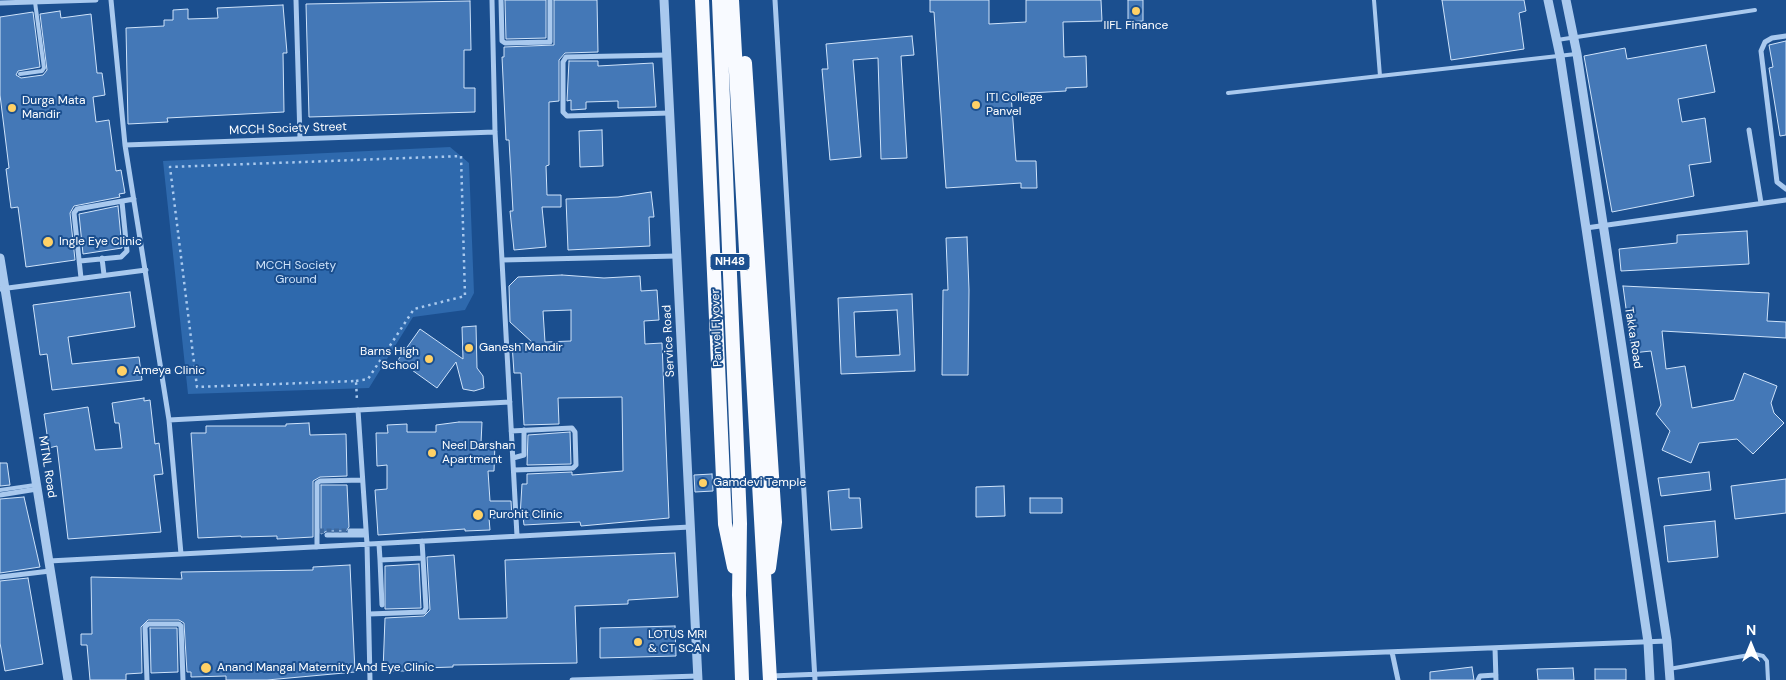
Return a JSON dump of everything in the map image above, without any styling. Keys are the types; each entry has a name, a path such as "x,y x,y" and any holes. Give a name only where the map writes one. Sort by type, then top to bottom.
{"highway":[{"path":"702,0 725,524 739,595"},
{"name":"Panvel Flyover","path":"719,0 740,523 739,595"},
{"name":"NH48","path":"732,0 759,522 766,594 770,678"},
{"path":"740,0 775,522 766,594"},
{"name":"NH48","path":"739,595 742,680"}],"street":[{"path":"0,3 96,0"},
{"path":"111,0 125,145 169,420 181,554"},
{"path":"296,0 300,139"},
{"path":"492,0 495,132 517,536"},
{"path":"502,0 502,38 505,43 550,42 550,0"},
{"name":"Service Road","path":"664,0 698,678"},
{"path":"775,0 815,678"},
{"path":"1548,0 1560,56 1586,228 1648,642 1650,680"},
{"name":"Takka Road","path":"1566,0 1577,54 1604,226 1667,641 1670,680"},
{"path":"1786,36 1772,38 1765,42 1760,51 1777,182 1786,189"},
{"path":"493,38 502,38"},
{"path":"667,55 566,58 563,62 563,112 567,116 670,113"},
{"path":"1749,130 1760,203"},
{"name":"MCCH Society Street","path":"125,145 495,132"},
{"path":"81,278 74,213 77,209 134,199"},
{"path":"1586,228 1786,200"},
{"path":"80,261 124,255 128,248 122,202"},
{"path":"126,227 138,225"},
{"path":"127,235 140,233"},
{"path":"502,260 677,256"},
{"name":"MTNL Road","path":"0,258 2,288 38,487 68,680"},
{"path":"102,258 104,275"},
{"path":"2,288 146,270"},
{"path":"169,420 510,402"},
{"path":"358,410 367,544 370,680"},
{"path":"512,431 572,428 575,432 576,465 573,468 514,470"},
{"path":"513,458 524,455 524,430"},
{"path":"319,547 317,484 320,481 362,480"},
{"path":"0,495 38,487"},
{"path":"49,561 690,527"},
{"path":"327,535 354,532 366,533"},
{"path":"368,614 424,612 426,608 422,541"},
{"path":"379,544 382,605"},
{"path":"380,560 423,558"},
{"path":"0,577 50,571"},
{"path":"147,680 145,627 148,624 179,624 181,626 183,680"},
{"path":"770,678 815,678 1667,641"},
{"path":"1478,680 1480,676 1496,678 1495,648"},
{"path":"1392,652 1398,680"},
{"path":"572,680 698,678"}],"lane":[{"path":"1374,0 1380,76"},
{"path":"20,74 42,71 44,68 35,2"},
{"path":"1556,40 1755,10"},
{"path":"1228,93 1577,54"},
{"path":"0,490 38,487"},
{"path":"1669,669 1755,654 1762,656 1767,662 1768,680"}],"path":[{"path":"461,156 465,296 414,309 368,379 356,381 197,387 170,167 461,156"},
{"path":"356,381 358,410"}],"green space":[{"name":"MCCH Society Ground","path":"450,147 469,163 474,293 465,310 413,317 369,388 188,394 163,161"}],"building":[{"path":"505,0 546,0 546,38 506,39"},
{"path":"554,0 597,0 598,52 565,53 559,60 559,101 549,102 549,165 546,166 547,195 561,195 561,207 542,207 546,247 514,250 510,211 513,211 509,140 506,140 502,57 504,57 504,47 554,45"},
{"path":"930,0 989,0 989,24 1026,22 1026,0 1101,0 1102,21 1063,22 1064,57 1086,56 1087,87 1066,88 1066,91 1011,94 1016,161 1036,161 1037,188 1021,188 1021,183 946,188 934,12 930,12"},
{"name":"IIFL Finance","path":"1128,0 1143,0 1143,21 1128,22"},
{"path":"1442,0 1524,0 1526,11 1519,13 1524,49 1451,60"},
{"path":"470,1 471,50 464,50 464,88 475,88 475,112 309,117 306,4"},
{"path":"283,5 287,53 283,53 284,112 167,118 168,122 128,124 126,28 164,26 164,20 173,20 173,10 188,9 188,19 218,18 217,8"},
{"path":"60,11 61,18 91,14 97,73 102,73 105,95 93,97 96,122 109,120 116,171 121,170 125,193 119,194 120,197 74,206 70,213 75,260 26,267 18,207 11,208 6,169 9,168 0,95 0,17 33,12 40,67 18,71 16,75 21,78 43,75 47,70 40,14"},
{"path":"912,36 914,55 901,56 907,158 881,159 878,58 853,60 861,157 830,160 822,69 828,69 826,44"},
{"path":"1786,41 1786,135 1780,136 1769,68 1773,67 1769,45"},
{"path":"1706,45 1715,92 1678,99 1682,122 1705,118 1711,162 1689,165 1694,196 1612,212 1584,56 1625,48 1627,59"},
{"path":"569,61 598,61 598,66 653,63 656,107 618,108 618,101 586,102 586,109 571,110 571,100 567,101"},
{"path":"602,130 603,166 580,167 579,131"},
{"path":"651,192 654,217 649,217 650,246 568,250 566,199 618,197"},
{"path":"118,206 122,248 83,254 79,214"},
{"path":"1747,231 1749,264 1621,271 1619,249 1677,243 1677,235"},
{"path":"967,237 969,290 968,375 942,375 943,290 948,290 946,238"},
{"path":"562,275 604,278 640,276 641,291 657,290 659,320 644,321 645,344 662,343 669,518 581,526 580,522 524,525 523,517 520,517 522,484 527,484 527,474 572,472 572,475 623,471 622,397 558,398 559,424 524,425 521,373 514,373 512,344 533,343 510,322 509,286 518,277","holes":["571,310 571,341 545,342 543,311"]},
{"path":"1623,286 1769,293 1767,321 1786,322 1786,338 1662,331 1666,369 1685,366 1692,408 1734,400 1744,373 1777,386 1771,403 1774,413 1784,423 1753,454 1737,439 1699,443 1691,463 1662,450 1670,431 1656,414 1661,405 1651,351 1632,353"},
{"path":"130,292 135,327 68,337 72,364 139,357 142,380 52,390 47,354 40,355 33,305"},
{"path":"912,294 915,371 841,374 838,298","holes":["897,310 900,355 856,357 854,312"]},
{"name":"Barns High School","path":"476,326 477,368 483,376 484,388 474,391 463,389 456,362 437,388 398,360 420,329 463,359 462,327"},
{"path":"144,398 144,401 150,400 155,444 159,443 163,474 154,475 161,532 68,539 57,446 49,448 44,414 88,407 95,450 122,448 119,423 115,423 112,403"},
{"path":"482,422 481,443 495,443 494,471 488,471 490,501 511,501 512,518 489,518 490,530 465,531 465,529 378,535 375,490 387,489 387,465 377,466 376,433 388,433 387,425 407,424 407,432 436,432 436,425"},
{"path":"309,423 310,435 346,434 347,476 320,477 313,481 313,537 277,539 277,536 198,538 191,433 206,433 206,426 286,426 286,424"},
{"path":"570,432 571,464 527,465 528,435"},
{"path":"0,463 7,463 10,485 0,486"},
{"path":"1709,472 1711,490 1661,496 1658,478"},
{"name":"Gamdevi Temple","path":"712,474 713,491 695,492 694,475"},
{"path":"1786,479 1786,513 1735,519 1731,486"},
{"path":"321,485 347,485 349,527 346,531 327,531 321,534"},
{"path":"1004,486 1005,516 976,517 976,487"},
{"path":"849,489 849,498 860,498 862,528 831,530 828,491"},
{"path":"24,497 40,567 0,573 0,499"},
{"path":"1030,498 1062,498 1062,513 1030,513"},
{"path":"1715,521 1718,557 1668,562 1664,526"},
{"path":"675,553 678,597 628,600 628,604 575,606 577,663 453,665 453,667 422,668 422,671 383,671 385,618 424,616 430,610 427,557 454,555 459,619 507,618 505,560"},
{"path":"419,564 421,608 385,609 385,566"},
{"path":"350,565 355,672 267,680 226,680 226,676 191,677 191,672 187,672 184,623 179,620 148,620 141,627 142,673 126,674 126,680 90,680 87,645 81,645 81,634 92,634 91,577 182,579 181,572 313,570 313,567"},
{"path":"28,578 43,664 5,671 0,643 0,581"},
{"name":"LOTUS MRI & CT SCAN","path":"675,626 676,656 600,658 600,628"},
{"path":"150,628 177,628 178,672 151,673"},
{"path":"1472,667 1474,680 1430,680 1430,672"},
{"path":"1573,668 1574,680 1538,680 1537,669"},
{"path":"1595,669 1626,669 1626,680 1595,680"}],"tunnel":[{"path":"319,531 350,531"}],"place":[{"name":"IIFL Finance","path":"1136,11"},
{"name":"ITI College Panvel","path":"976,105"},
{"name":"Durga Mata Mandir","path":"12,108"},
{"name":"Ingle Eye Clinic","path":"48,242"},
{"name":"Ganesh Mandir","path":"469,348"},
{"name":"Barns High School","path":"429,359"},
{"name":"Ameya Clinic","path":"122,371"},
{"name":"Neel Darshan Apartment","path":"432,453"},
{"name":"Gamdevi Temple","path":"703,483"},
{"name":"Purohit Clinic","path":"478,515"},
{"name":"LOTUS MRI & CT SCAN","path":"638,642"},
{"name":"Anand Mangal Maternity And Eye Clinic","path":"206,668"}]}
